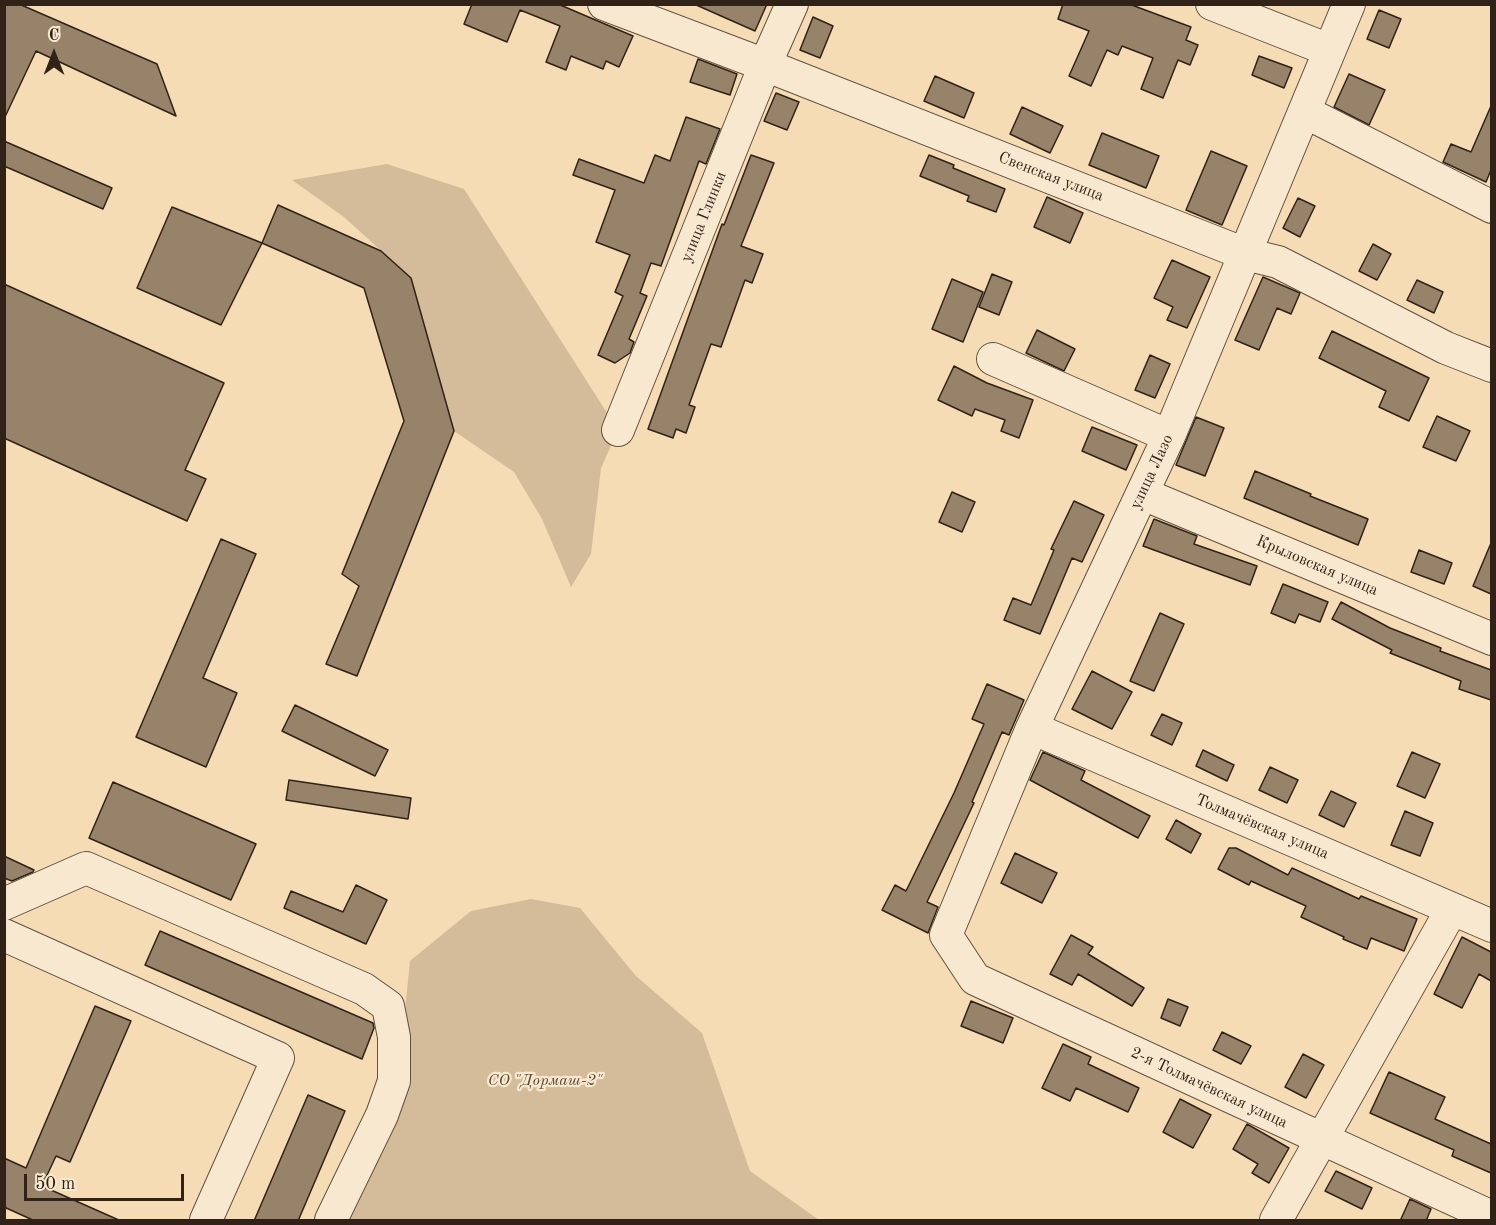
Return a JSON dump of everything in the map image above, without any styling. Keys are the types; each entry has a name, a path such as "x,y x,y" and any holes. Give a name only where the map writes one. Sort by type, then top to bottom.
{"street":[{"name":"Свенская улица","path":"604,4 1245,254 1278,262 1446,348 1491,366"},
{"name":"улица Глинки","path":"618,430 765,65 792,4"},
{"path":"1212,4 1329,50"},
{"name":"улица Лазо","path":"946,935 1032,728 1169,436 1349,4"},
{"path":"1305,112 1491,207"},
{"path":"993,359 1169,436"},
{"name":"Крыловская улица","path":"1143,494 1491,639"},
{"name":"Толмачёвская улица","path":"1032,728 1491,926"},
{"path":"4,904 86,868 364,989 387,1006 394,1037 394,1081 382,1115 331,1221"},
{"path":"1276,1221 1452,909"},
{"path":"4,935 278,1058 206,1221"},
{"name":"2-я Толмачёвская улица","path":"946,935 975,979 1491,1216"}],"green space":[{"path":"387,164 464,189 618,430 601,468 591,554 571,587 542,519 514,472 454,431 411,278 344,217 292,180"},
{"name":"СО \"Дормаш-2\"","path":"531,899 580,908 636,976 702,1033 750,1171 819,1220 343,1220 404,1020 410,961 471,911"}],"building":[{"path":"4,4 19,4 157,64 176,116 36,51 4,119"},
{"path":"472,4 558,4 633,36 619,67 606,61 603,69 571,56 566,70 546,62 560,26 520,10 507,42 464,24"},
{"path":"694,4 767,4 755,31"},
{"path":"1063,4 1129,4 1191,27 1186,40 1198,45 1190,65 1178,60 1163,98 1141,89 1153,58 1122,46 1118,55 1107,50 1091,86 1069,76 1089,31 1058,19"},
{"path":"1379,10 1401,19 1389,48 1367,39"},
{"path":"813,17 833,26 820,58 800,50"},
{"path":"1259,56 1292,68 1284,88 1252,75"},
{"path":"698,59 737,74 730,95 690,82"},
{"path":"1349,74 1385,90 1369,125 1334,107"},
{"path":"935,76 974,93 964,118 924,101"},
{"path":"776,93 799,102 787,130 764,121"},
{"path":"1491,106 1491,170 1486,182 1443,162 1451,144 1471,152"},
{"path":"1022,107 1063,126 1050,153 1010,134"},
{"path":"686,117 720,129 706,164 699,161 661,266 651,263 640,293 647,296 629,339 634,342 630,353 615,363 598,355 623,296 615,292 630,255 596,242 615,190 573,175 579,159 644,183 655,155 670,161"},
{"path":"1102,133 1159,156 1146,188 1089,165"},
{"path":"4,141 112,188 103,209 4,166"},
{"path":"1211,151 1247,166 1222,225 1186,210"},
{"path":"751,155 774,163 741,246 763,254 752,283 745,280 721,347 711,344 689,405 695,407 686,433 676,429 673,438 648,429 722,224 724,225"},
{"path":"929,155 954,165 953,168 1005,189 996,212 967,201 969,196 920,176"},
{"path":"1047,197 1083,213 1070,243 1034,227"},
{"path":"1298,198 1315,206 1300,237 1283,228"},
{"path":"278,205 381,251 411,278 454,431 357,676 326,664 359,586 342,574 404,421 364,288 262,243"},
{"path":"172,207 262,243 221,325 137,288"},
{"path":"1373,244 1391,254 1377,280 1359,271"},
{"path":"1172,260 1210,277 1187,328 1167,320 1173,307 1154,298"},
{"path":"992,274 1012,282 999,315 979,307"},
{"path":"1263,277 1300,293 1291,314 1277,308 1259,350 1235,340"},
{"path":"952,279 983,292 963,342 932,329"},
{"path":"1417,280 1443,292 1434,313 1407,300"},
{"path":"4,284 224,383 185,470 206,479 187,521 4,438"},
{"path":"1037,330 1075,349 1064,371 1026,353"},
{"path":"1332,331 1429,378 1409,421 1379,407 1386,391 1319,358"},
{"path":"1150,355 1170,364 1155,398 1135,390"},
{"path":"954,366 987,383 1033,400 1019,438 1001,431 1005,420 975,409 972,416 938,400"},
{"path":"1437,416 1470,431 1456,461 1423,447"},
{"path":"1196,417 1224,428 1205,476 1176,465"},
{"path":"1092,427 1137,445 1126,470 1082,451"},
{"path":"1255,471 1368,519 1358,545 1244,498"},
{"path":"952,492 975,502 962,532 939,522"},
{"path":"1074,501 1104,515 1082,562 1072,558 1040,634 1004,620 1013,598 1031,605 1054,550 1051,549"},
{"path":"1154,519 1197,536 1194,544 1257,566 1250,585 1143,546"},
{"path":"221,539 256,554 203,678 237,693 206,767 136,737"},
{"path":"1491,543 1491,594 1473,586"},
{"path":"1419,550 1452,563 1444,584 1411,572"},
{"path":"1283,584 1328,602 1320,622 1299,614 1295,623 1271,613"},
{"path":"1341,602 1390,628 1441,648 1440,651 1491,670 1491,700 1459,689 1461,681 1390,653 1392,650 1332,619"},
{"path":"1160,613 1184,624 1154,691 1130,681"},
{"path":"1092,671 1132,692 1112,729 1072,709"},
{"path":"987,684 1024,700 1009,735 1002,732 972,802 974,803 927,902 938,907 928,933 882,910 895,885 906,891 954,793 984,724 972,719"},
{"path":"295,705 388,750 375,776 282,731"},
{"path":"1162,714 1182,723 1172,745 1151,735"},
{"path":"1203,750 1234,765 1227,781 1196,766"},
{"path":"1043,752 1085,771 1081,780 1150,816 1138,838 1030,780"},
{"path":"1412,752 1440,764 1425,798 1397,786"},
{"path":"1270,767 1298,780 1287,803 1259,790"},
{"path":"289,780 411,798 408,819 286,800"},
{"path":"113,782 256,844 231,900 89,838"},
{"path":"1331,791 1356,803 1344,827 1319,815"},
{"path":"1405,811 1433,823 1420,856 1391,845"},
{"path":"1176,820 1201,834 1191,853 1166,839"},
{"path":"1229,848 1236,848 1288,875 1292,868 1359,899 1361,896 1417,919 1404,951 1371,938 1367,949 1343,939 1344,937 1301,917 1306,906 1251,881 1249,885 1218,869"},
{"path":"1015,853 1057,873 1042,903 1001,883"},
{"path":"4,856 34,870 33,872 12,881 4,878"},
{"path":"356,885 387,900 366,944 284,908 291,891 343,912"},
{"path":"160,931 373,1023 374,1028 362,1059 145,965"},
{"path":"1071,935 1093,947 1088,954 1144,988 1132,1006 1078,974 1072,985 1050,974"},
{"path":"1462,937 1491,952 1491,981 1479,974 1462,1008 1434,994"},
{"path":"1168,999 1188,1007 1180,1026 1161,1018"},
{"path":"971,1001 1013,1018 1003,1043 961,1026"},
{"path":"95,1006 131,1021 70,1162 56,1156 42,1186 121,1221 35,1221 4,1207 4,1158 26,1168"},
{"path":"1222,1032 1251,1046 1241,1064 1213,1050"},
{"path":"1063,1044 1091,1057 1088,1064 1139,1088 1128,1112 1076,1088 1070,1101 1042,1088"},
{"path":"1303,1054 1324,1065 1306,1098 1285,1087"},
{"path":"1389,1072 1445,1097 1435,1119 1491,1144 1491,1173 1452,1156 1454,1150 1370,1113"},
{"path":"308,1095 345,1111 298,1221 254,1221"},
{"path":"1180,1099 1211,1115 1193,1148 1163,1132"},
{"path":"1247,1124 1289,1148 1269,1183 1252,1173 1258,1164 1233,1149"},
{"path":"1336,1171 1372,1188 1362,1209 1325,1191"},
{"path":"1410,1199 1431,1209 1426,1221 1400,1221"}]}
